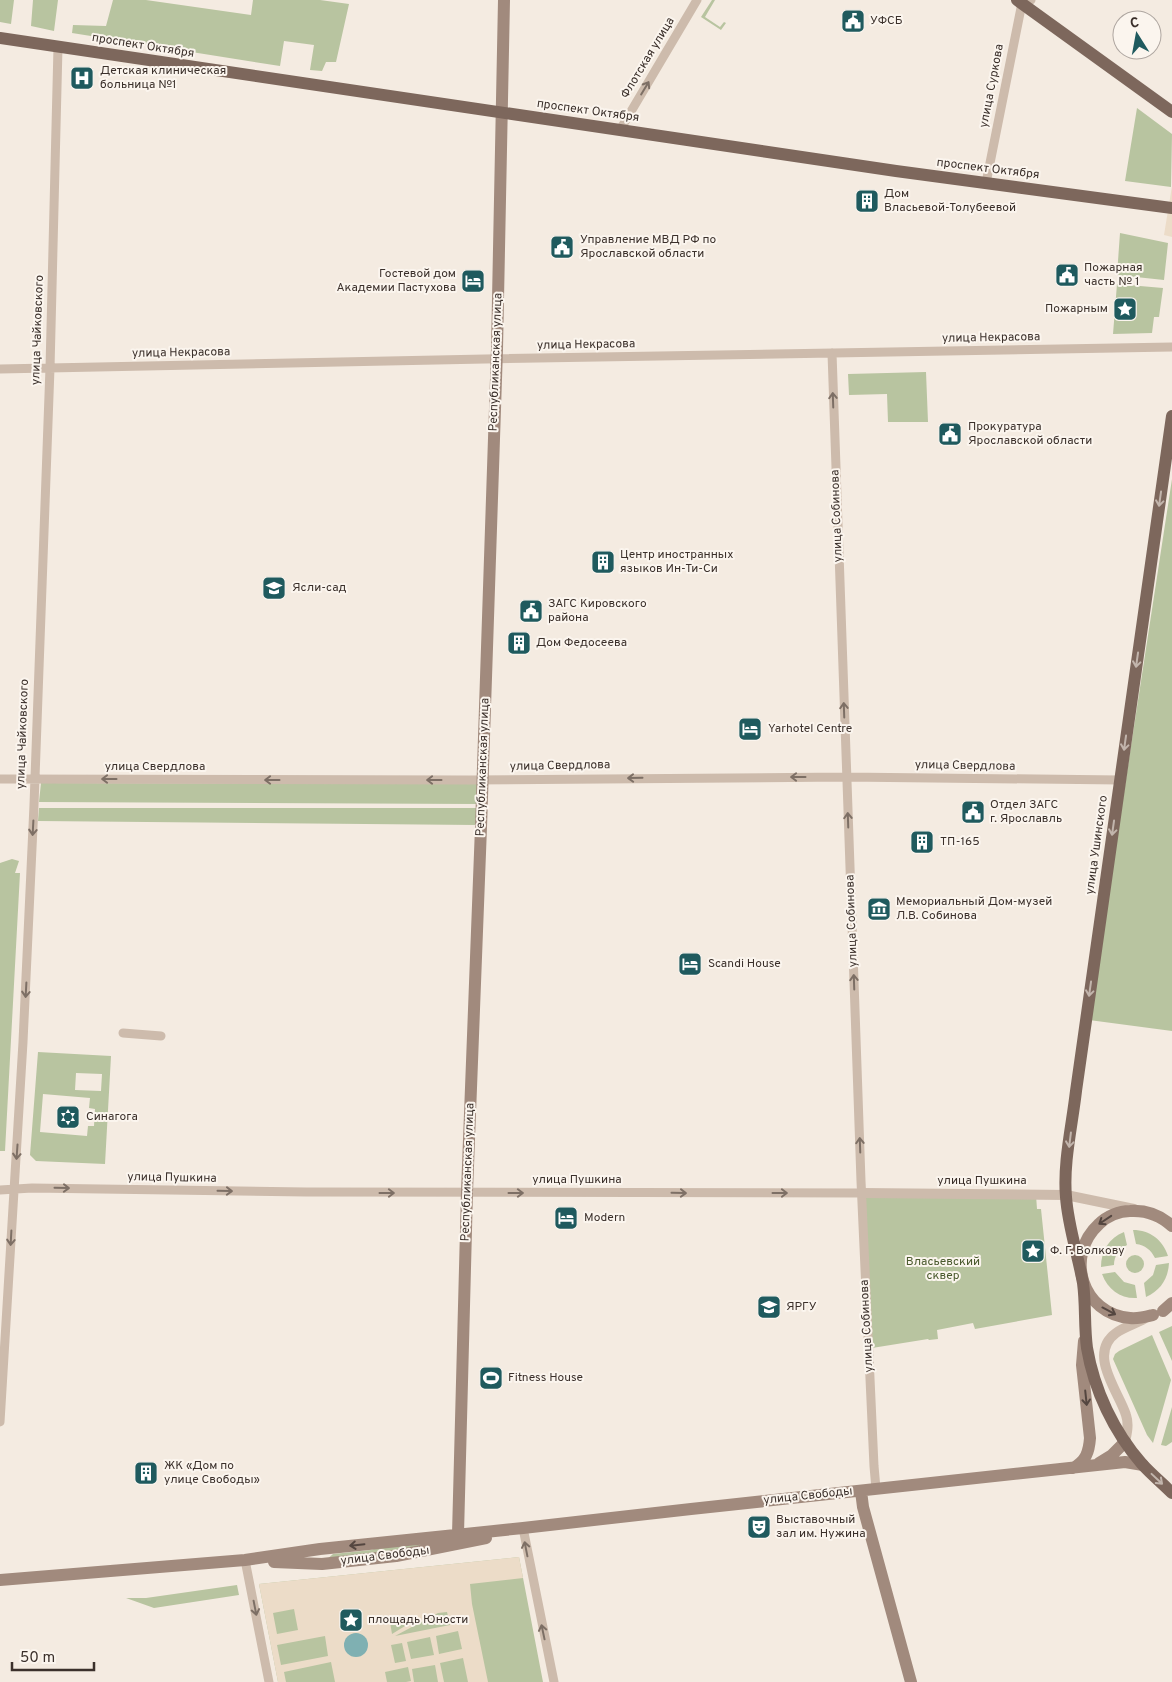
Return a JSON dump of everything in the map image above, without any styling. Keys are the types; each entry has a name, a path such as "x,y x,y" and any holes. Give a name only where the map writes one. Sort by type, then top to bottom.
{"main road":[{"name":"Республиканская улица","path":"458,1534 467,1192 483,780 496,358 504,0"},
{"path":"1023,1 1172,112"},
{"name":"проспект Октября","path":"0,38 876,168 1172,208"},
{"name":"улица Ушинского","path":"1172,416 1073,1114 1067,1160 1066,1195 1067,1211 1082,1277 1086,1332 1091,1365 1098,1389 1125,1442 1143,1465 1172,1493"},
{"path":"1165,1309 1142,1318 1131,1318 1109,1312 1092,1298 1086,1289 1080,1264 1086,1240 1093,1229 1114,1214 1126,1211 1152,1213 1172,1226"},
{"path":"1073,1468 1084,1460 1090,1447 1082,1365 1086,1332"},
{"name":"улица Свободы","path":"1094,1465 1112,1455 1125,1442"},
{"name":"улица Свободы","path":"0,1580 245,1560 320,1549 1094,1465 1125,1462 1143,1465"},
{"path":"861,1490 863,1507 911,1682"},
{"name":"улица Свободы","path":"245,1560 322,1564 396,1556 470,1542 523,1528"},
{"path":"447,1547 458,1534 470,1542"},
{"path":"320,1549 322,1564"}],"street":[{"name":"Флотская улица","path":"620,130 697,0"},
{"name":"улица Суркова","path":"986,183 1023,1"},
{"name":"улица Чайковского","path":"0,1422 24,1032 35,779 50,368 58,47"},
{"name":"улица Некрасова","path":"0,369 496,358 1172,347"},
{"name":"улица Собинова","path":"832,353 862,1193 876,1489"},
{"name":"улица Свердлова","path":"0,779 483,780 846,777 1120,780"},
{"path":"123,1033 161,1036"},
{"name":"улица Пушкина","path":"0,1190 32,1188 306,1192 1066,1195 1118,1204 1152,1213"},
{"path":"1125,1442 1128,1424 1105,1366 1106,1347 1109,1340 1116,1333 1165,1309"},
{"path":"523,1528 554,1682"},
{"path":"245,1560 269,1682"}],"green space":[{"path":"0,0 14,0 11,24 0,22"},
{"path":"33,0 58,0 54,31 31,26"},
{"path":"113,0 146,0 251,15 253,0 320,0 349,4 336,62 326,62 322,71 310,70 314,45 284,41 280,66 72,33 73,25 106,26"},
{"path":"712,0 715,0 705,17 720,27 724,22 726,23 721,30 701,17"},
{"path":"1137,108 1172,134 1171,187 1125,181"},
{"path":"1120,233 1168,243 1164,280 1117,275"},
{"path":"1117,284 1163,288 1159,317 1154,317 1152,333 1113,334"},
{"path":"926,372 928,422 888,422 887,394 849,395 848,374"},
{"path":"1172,479 1172,1031 1089,1020"},
{"path":"41,783 479,784 477,804 39,802"},
{"path":"39,808 477,808 476,825 38,821"},
{"path":"12,859 19,861 15,873 20,873 5,1151 0,1151 0,863"},
{"path":"38,1052 111,1056 105,1164 36,1161 30,1155","holes":["76,1073 102,1074 101,1091 75,1090","43,1094 90,1098 89,1108 95,1109 94,1126 88,1126 87,1136 40,1132"]},
{"name":"Власьевский сквер","path":"865,1195 1036,1195 1037,1209 1041,1209 1052,1315 975,1329 973,1323 937,1330 938,1339 872,1348"},
{"path":"1133,1230 1139,1230 1155,1237 1163,1245 1168,1256 1155,1258 1147,1248 1136,1244"},
{"path":"1124,1232 1127,1245 1118,1253 1114,1265 1101,1267 1104,1250 1110,1241"},
{"path":"1135,1255 1141,1258 1144,1264 1141,1270 1135,1273 1129,1270 1126,1264 1129,1258"},
{"path":"1169,1263 1163,1283 1156,1291 1146,1297 1144,1283 1153,1275 1156,1265"},
{"path":"1115,1272 1124,1282 1135,1285 1137,1298 1120,1295 1111,1289 1102,1274"},
{"path":"1172,1326 1172,1361 1159,1332"},
{"path":"1152,1335 1171,1380 1153,1443 1147,1435 1113,1359 1119,1351"},
{"path":"1172,1407 1172,1442 1166,1446 1161,1445"},
{"path":"438,1540 434,1546 325,1561 333,1554 371,1550 386,1545"},
{"name":"площадь Юности","path":"519,1557 543,1682 278,1682 259,1584"},
{"path":"237,1585 239,1595 154,1608 126,1598 146,1598"}],"shaded area":[{"path":"1172,186 1172,237 1164,235"},
{"name":"площадь Юности","path":"519,1557 523,1578 470,1584 472,1604 488,1682 468,1682 463,1658 440,1663 444,1682 438,1682 435,1665 412,1669 414,1682 406,1682 411,1681 408,1667 385,1672 387,1682 335,1682 331,1662 284,1672 286,1682 278,1682 259,1584","holes":["294,1609 298,1630 277,1634 273,1613","447,1612 450,1625 395,1636 438,1613","418,1617 418,1618 392,1634 390,1622","458,1631 462,1649 439,1654 436,1636","325,1636 328,1656 281,1665 277,1645","430,1637 434,1655 411,1659 407,1642","402,1643 406,1661 395,1663 391,1645"]}],"water":[{"path":"356,1633 364,1637 368,1645 364,1653 356,1657 348,1653 344,1645 348,1637"}],"place":[{"name":"УФСБ","path":"853,21"},
{"name":"Детская клиническая больница №1","path":"82,78"},
{"name":"Дом Власьевой-Толубеевой","path":"867,201"},
{"name":"Управление МВД РФ по Ярославской области","path":"562,247"},
{"name":"Пожарная часть № 1","path":"1067,275"},
{"name":"Гостевой дом Академии Пастухова","path":"473,281"},
{"name":"Пожарным","path":"1125,309"},
{"name":"Прокуратура Ярославской области","path":"950,434"},
{"name":"Центр иностранных языков Ин-Ти-Си","path":"603,562"},
{"name":"Ясли-сад","path":"274,588"},
{"name":"ЗАГС Кировского района","path":"531,611"},
{"name":"Дом Федосеева","path":"519,643"},
{"name":"Yarhotel Centre","path":"750,729"},
{"name":"Отдел ЗАГС г. Ярославль","path":"973,812"},
{"name":"ТП-165","path":"922,842"},
{"name":"Мемориальный Дом-музей Л.В. Собинова","path":"879,909"},
{"name":"Scandi House","path":"690,964"},
{"name":"Синагога","path":"68,1117"},
{"name":"Modern","path":"566,1218"},
{"name":"Ф. Г. Волкову","path":"1033,1251"},
{"name":"ЯРГУ","path":"769,1307"},
{"name":"Fitness House","path":"491,1378"},
{"name":"ЖК «Дом по улице Свободы»","path":"146,1473"},
{"name":"Выставочный зал им. Нужина","path":"759,1527"},
{"name":"площадь Юности","path":"351,1620"}]}
